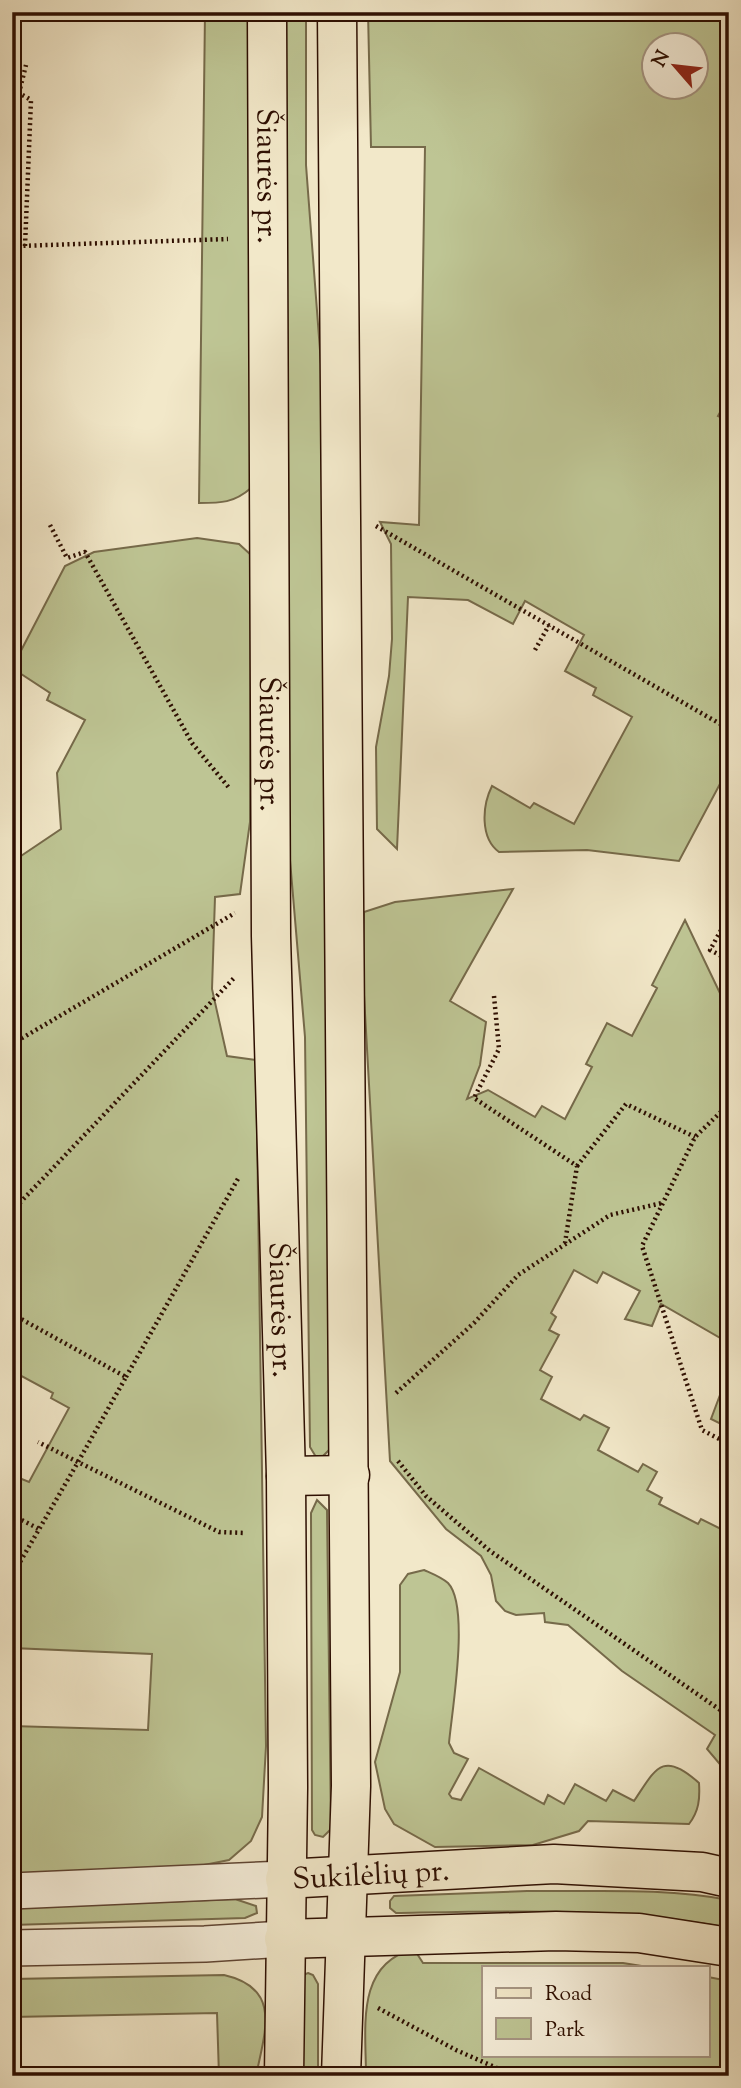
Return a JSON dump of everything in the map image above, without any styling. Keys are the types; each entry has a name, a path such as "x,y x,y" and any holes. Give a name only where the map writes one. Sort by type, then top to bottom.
{"main road":[{"name":"Šiaurės pr.","path":"267,12 271,936 286,1476 284,2076"},
{"path":"337,12 351,1786 341,2076"},
{"path":"286,1476 350,1475"},
{"name":"Sukilėlių pr.","path":"285,1879 554,1864 702,1872 729,1878"},
{"name":"Sukilėlių pr.","path":"284,1939 346,1935 639,1933 729,1947"}],"street":[{"name":"Sukilėlių pr.","path":"12,1891 285,1879"},
{"name":"Sukilėlių pr.","path":"12,1948 205,1944 284,1939"}],"path":[{"path":"25,246 30,100 19,93 26,65"},
{"path":"18,246 228,239"},
{"path":"369,522 729,729"},
{"path":"50,525 66,558 85,552 192,743 230,789"},
{"path":"536,650 549,625"},
{"path":"12,1044 235,913"},
{"path":"729,916 710,950 729,960"},
{"path":"12,1211 235,977"},
{"path":"494,996 499,1049 474,1098 577,1166"},
{"path":"565,1244 577,1166 626,1104 695,1137"},
{"path":"729,1104 695,1137 642,1246 702,1430 729,1444"},
{"path":"12,1576 239,1177"},
{"path":"396,1393 474,1323 518,1275 610,1214 663,1203"},
{"path":"12,1314 126,1377"},
{"path":"38,1442 219,1532 246,1533"},
{"path":"398,1461 426,1496 490,1551 729,1716"},
{"path":"12,1515 39,1529"},
{"path":"377,2008 456,2050 515,2076"}],"green space":[{"path":"205,12 249,12 251,488 239,497 214,503 199,503"},
{"path":"285,12 306,12 306,165 322,377 330,1449 323,1456 316,1457 310,1447 305,1037 286,813 289,574"},
{"path":"368,12 729,12 729,396 718,416 729,421 729,767 679,861 587,850 499,852 488,839 485,812 492,786 530,808 534,803 574,824 632,717 593,695 596,688 565,671 584,635 525,601 513,624 468,600 408,597 397,849 377,829 376,747 389,676 392,639 391,544 380,522 419,525 425,147 371,147"},
{"path":"197,538 239,544 251,555 250,822 240,894 215,897 212,989 227,1056 256,1060 266,1746 262,1817 251,1841 229,1860 189,1868 12,1875 12,1726 148,1730 152,1654 12,1648 12,1475 29,1482 69,1408 51,1398 53,1393 12,1371 12,862 61,829 57,773 85,720 47,700 50,693 12,668 65,566 94,552"},
{"path":"513,889 450,1001 486,1022 480,1065 467,1099 488,1090 535,1117 542,1106 565,1119 592,1067 586,1064 607,1023 632,1036 657,988 652,985 685,920 729,1012 729,1143 724,1152 729,1154 729,1343 661,1304 652,1326 625,1319 640,1291 603,1272 597,1283 574,1270 551,1313 556,1317 549,1330 559,1335 540,1370 552,1377 541,1399 580,1420 584,1415 609,1428 598,1450 638,1472 643,1464 657,1472 647,1490 662,1498 659,1504 698,1524 701,1519 727,1532 724,1538 729,1541 729,1775 707,1749 715,1735 622,1671 568,1625 545,1622 544,1613 516,1615 505,1611 496,1601 491,1575 481,1556 446,1529 390,1461 363,977 364,912 395,902"},
{"path":"729,1371 729,1428 711,1419"},
{"path":"317,1500 327,1510 331,1829 323,1837 315,1835 312,1830 311,1513"},
{"path":"424,1570 448,1583 458,1613 458,1659 449,1743 454,1753 468,1759 449,1794 452,1798 461,1800 479,1768 544,1804 548,1795 564,1804 575,1784 606,1801 613,1790 634,1801 654,1773 668,1766 676,1767 699,1783 698,1805 689,1824 588,1821 579,1831 533,1845 435,1847 394,1824 385,1809 375,1762 400,1672 400,1585 408,1574"},
{"path":"527,1891 679,1893 729,1900 729,1928 605,1913 396,1913 390,1908 390,1901 394,1896"},
{"path":"235,1899 256,1906 257,1913 245,1918 12,1925 12,1908"},
{"path":"414,1949 423,1963 623,1963 642,1966 482,1966 482,2056 710,2056 710,1977 729,1981 729,2076 366,2076 368,2000 373,1983 382,1968 395,1957"},
{"path":"224,1975 242,1981 255,1990 262,2001 265,2028 256,2076 219,2076 217,2013 12,2017 12,1979"},
{"path":"303,1975 313,1975 318,1984 318,2076 297,2076"}]}
